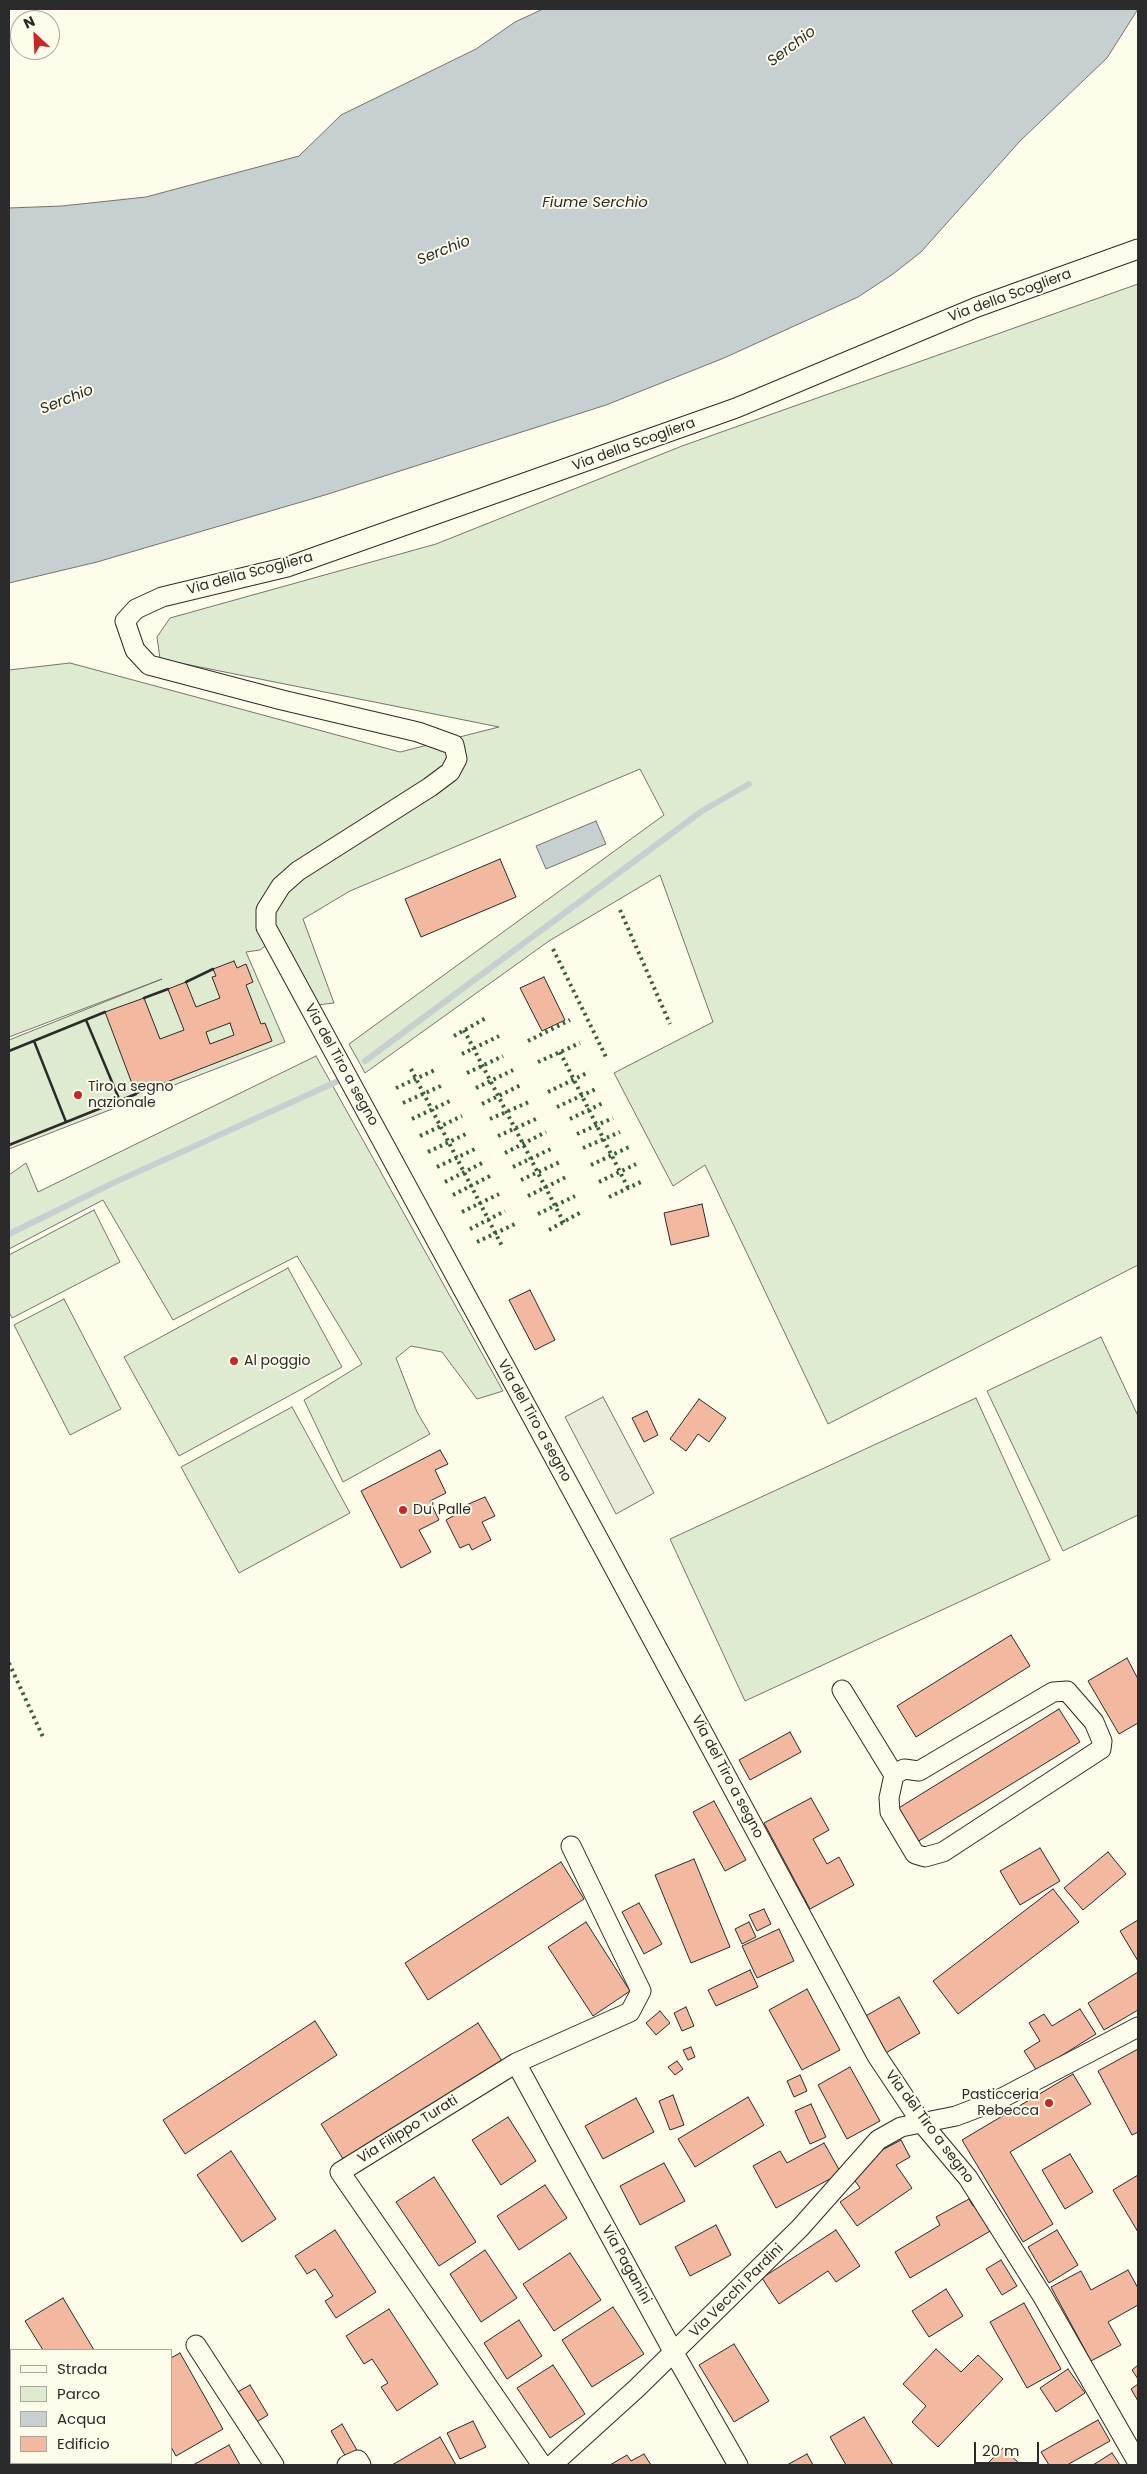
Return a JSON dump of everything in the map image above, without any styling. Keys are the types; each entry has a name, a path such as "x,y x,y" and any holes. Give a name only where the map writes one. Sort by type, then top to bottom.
{"street":[{"name":"Via della Scogliera","path":"125,621 136,609 162,597 287,567 727,412 977,306 1138,249"},
{"name":"Via del Tiro a segno","path":"125,621 135,650 149,664 282,700 418,732 454,745 457,759 450,772 430,787 298,871 280,886 266,910 266,927 877,2056 922,2122 968,2178 1033,2281 1138,2463"},
{"path":"842,1690 894,1775 889,1798 890,1812 916,1854 925,1857 943,1852 1101,1749 1102,1741 1094,1722 1068,1691 1052,1692 919,1771 904,1769 894,1775"},
{"name":"Via Filippo Turati","path":"542,2465 340,2172 516,2063 630,2012 641,1991 571,1846"},
{"name":"Via Vecchi Pardini","path":"552,2465 674,2353 800,2228 878,2140 901,2127 966,2113 998,2100 1138,2027"},
{"name":"Via Paganini","path":"516,2063 674,2353 738,2465"},
{"path":"196,2345 274,2465"},
{"path":"347,2465 358,2460 362,2465"}],"green space":[{"path":"1138,284 1138,1265 828,1424 705,1165 673,1186 614,1073 713,1022 660,875 549,941 365,1073 349,1044 664,815 640,769 350,891 303,919 334,1003 317,1005 280,934 260,950 246,952 285,1042 9,1149 9,1040 162,979 9,1037 9,670 70,663 400,752 499,727 160,659 157,637 170,618 436,544 682,446"},
{"path":"316,1056 503,1391 477,1399 442,1352 411,1346 396,1358 417,1412 430,1434 343,1482 304,1400 362,1364 297,1256 173,1320 103,1200 9,1249 9,1175 26,1163 38,1192"},
{"path":"94,1210 120,1262 12,1318 9,1312 9,1255"},
{"path":"288,1268 342,1367 179,1456 124,1357"},
{"path":"64,1299 121,1409 70,1435 14,1325"},
{"path":"1101,1337 1138,1416 1138,1515 1063,1551 987,1391"},
{"path":"976,1398 1050,1560 745,1701 670,1539"},
{"path":"292,1407 350,1513 239,1573 181,1467"}],"shaded area":[{"path":"603,1397 654,1493 616,1514 565,1417"}],"water":[{"name":"Fiume Serchio","path":"543,9 1138,9 1107,58 1020,141 921,252 893,274 858,297 724,358 606,405 325,495 97,562 9,583 9,208 62,206 146,197 299,156 341,115 476,49 515,22"},
{"path":"596,821 606,844 546,869 536,846"}],"building":[{"path":"500,859 516,897 421,937 405,899"},
{"path":"234,961 237,968 246,964 253,982 246,985 261,1024 265,1023 272,1041 136,1094 105,1012 144,998 160,1039 184,1030 168,989 186,982 196,1007 220,998 212,977 216,976 213,969","holes":["230,1023 234,1035 210,1044 206,1032"]},
{"path":"544,977 565,1020 542,1031 520,988"},
{"path":"702,1204 709,1236 671,1245 664,1213"},
{"path":"530,1290 555,1340 535,1350 509,1300"},
{"path":"699,1399 726,1418 709,1442 698,1434 686,1451 670,1439"},
{"path":"647,1411 658,1435 644,1442 632,1418"},
{"name":"Du' Palle","path":"440,1450 448,1464 435,1470 446,1493 430,1501 439,1520 419,1530 431,1552 401,1568 361,1491"},
{"path":"485,1497 495,1516 482,1522 491,1540 472,1550 469,1544 460,1548 446,1520 455,1515 452,1511"},
{"path":"1011,1635 1030,1666 916,1737 897,1706"},
{"path":"1127,1658 1138,1679 1138,1723 1119,1734 1088,1681"},
{"path":"1059,1709 1080,1742 917,1842 897,1809"},
{"path":"790,1732 801,1752 750,1780 739,1760"},
{"path":"811,1798 829,1830 813,1839 827,1864 839,1857 854,1885 810,1909 764,1823"},
{"path":"714,1801 746,1860 725,1871 693,1812"},
{"path":"1040,1848 1060,1881 1020,1905 1000,1871"},
{"path":"1108,1852 1126,1874 1083,1910 1064,1888"},
{"path":"694,1859 730,1947 691,1963 655,1875"},
{"path":"561,1862 584,1899 428,2000 405,1963"},
{"path":"1053,1889 1079,1922 958,2014 933,1981"},
{"path":"639,1903 662,1944 644,1954 622,1912"},
{"path":"764,1909 771,1924 757,1931 749,1915"},
{"path":"1138,1920 1138,1961 1120,1931"},
{"path":"586,1922 630,1991 593,2016 548,1947"},
{"path":"749,1922 756,1937 742,1944 735,1929"},
{"path":"779,1929 794,1961 757,1978 742,1946"},
{"path":"750,1970 758,1987 716,2006 708,1990"},
{"path":"1138,1972 1138,2010 1104,2030 1088,2003"},
{"path":"807,1989 840,2050 802,2070 769,2010"},
{"path":"899,1997 920,2033 884,2054 862,2018"},
{"path":"686,2007 694,2026 682,2031 674,2013"},
{"path":"1080,2009 1096,2034 1037,2071 1024,2051 1040,2041 1029,2023 1044,2014 1052,2026"},
{"path":"660,2011 670,2023 656,2035 646,2023"},
{"path":"315,2021 337,2055 185,2154 163,2120"},
{"path":"478,2023 502,2061 345,2162 321,2124"},
{"path":"691,2047 695,2057 688,2060 683,2050"},
{"path":"1138,2049 1138,2132 1132,2135 1098,2071"},
{"path":"677,2061 683,2069 675,2075 668,2067"},
{"path":"850,2067 880,2121 847,2139 818,2085"},
{"path":"1073,2074 1091,2104 1010,2152 1053,2224 1023,2242 962,2140"},
{"path":"800,2075 807,2091 794,2097 787,2081"},
{"path":"673,2095 684,2125 670,2130 659,2101"},
{"path":"748,2097 764,2125 695,2167 678,2139"},
{"path":"636,2098 654,2132 603,2159 585,2126"},
{"path":"811,2104 826,2137 810,2144 795,2111"},
{"path":"508,2117 536,2161 501,2185 472,2140"},
{"path":"901,2140 910,2157 896,2165 912,2188 857,2226 840,2202 860,2188 851,2175 869,2157"},
{"path":"824,2143 841,2173 776,2208 753,2166 780,2151 787,2163"},
{"path":"231,2151 276,2219 242,2242 197,2175"},
{"path":"1070,2154 1093,2192 1065,2209 1042,2170"},
{"path":"664,2163 685,2201 640,2225 620,2186"},
{"path":"1138,2175 1138,2232 1113,2190"},
{"path":"434,2177 476,2242 439,2266 396,2202"},
{"path":"545,2185 567,2218 519,2250 497,2216"},
{"path":"969,2199 973,2206 977,2204 992,2230 910,2278 895,2252 940,2225 936,2217"},
{"path":"716,2225 731,2255 690,2276 675,2247"},
{"path":"335,2230 376,2292 336,2318 325,2301 333,2296 315,2269 307,2274 295,2256"},
{"path":"836,2230 860,2266 836,2282 828,2271 779,2304 762,2278"},
{"path":"1057,2230 1078,2265 1049,2283 1028,2247"},
{"path":"485,2250 517,2298 481,2322 450,2274"},
{"path":"570,2253 601,2300 554,2331 523,2284"},
{"path":"1001,2260 1017,2286 1002,2295 986,2269"},
{"path":"1128,2270 1138,2288 1138,2305 1108,2322 1121,2345 1091,2361 1051,2287 1081,2271 1091,2290"},
{"path":"946,2289 963,2316 929,2337 912,2311"},
{"path":"63,2298 93,2349 42,2349 25,2321"},
{"path":"1024,2303 1061,2369 1027,2388 990,2322"},
{"path":"613,2307 644,2354 592,2387 562,2340"},
{"path":"389,2309 438,2384 397,2411 381,2387 388,2383 372,2359 364,2364 346,2336"},
{"path":"519,2320 542,2356 507,2379 484,2343"},
{"path":"734,2344 769,2401 734,2422 699,2365"},
{"path":"936,2349 961,2372 978,2355 1003,2379 938,2447 912,2422 926,2406 903,2384"},
{"path":"180,2353 223,2429 176,2456 172,2449 172,2357"},
{"path":"553,2365 585,2414 550,2438 517,2388"},
{"path":"1138,2365 1138,2379 1132,2370"},
{"path":"1068,2369 1085,2393 1056,2412 1040,2388"},
{"path":"1138,2384 1138,2401 1131,2389"},
{"path":"250,2385 268,2415 252,2425 234,2394"},
{"path":"864,2417 893,2465 846,2465 830,2437"},
{"path":"1098,2420 1110,2441 1067,2465 1049,2465 1041,2452"},
{"path":"473,2421 486,2447 460,2459 447,2433"},
{"path":"342,2424 358,2452 347,2459 331,2431"},
{"path":"440,2437 456,2465 392,2465"},
{"path":"229,2445 240,2465 193,2465"},
{"path":"1003,2448 1021,2465 986,2465"},
{"path":"1112,2453 1120,2465 1093,2465"},
{"path":"644,2454 651,2465 610,2465 627,2455 631,2461"},
{"path":"807,2454 813,2465 787,2465"},
{"path":"74,2464 112,2465 75,2465"}],"waterway":[{"path":"365,1061 702,811 749,784"},
{"path":"9,1234 111,1184 336,1082"}],"hedge":[{"path":"620,910 670,1024"},
{"path":"553,949 606,1057"},
{"path":"454,1036 486,1018"},
{"path":"528,1041 570,1020"},
{"path":"464,1030 564,1223"},
{"path":"462,1054 499,1036"},
{"path":"538,1062 580,1043"},
{"path":"560,1052 628,1188"},
{"path":"467,1073 503,1056"},
{"path":"411,1069 502,1246"},
{"path":"396,1088 437,1069"},
{"path":"476,1088 513,1070"},
{"path":"548,1092 589,1072"},
{"path":"403,1103 443,1085"},
{"path":"482,1104 521,1085"},
{"path":"557,1107 598,1088"},
{"path":"412,1119 452,1100"},
{"path":"490,1119 529,1102"},
{"path":"570,1119 605,1102"},
{"path":"420,1136 462,1116"},
{"path":"498,1136 538,1118"},
{"path":"577,1134 613,1118"},
{"path":"505,1153 546,1132"},
{"path":"583,1148 620,1132"},
{"path":"428,1152 468,1133"},
{"path":"591,1165 629,1147"},
{"path":"513,1167 553,1148"},
{"path":"437,1167 475,1149"},
{"path":"445,1182 484,1162"},
{"path":"521,1180 560,1162"},
{"path":"599,1182 636,1164"},
{"path":"453,1195 490,1176"},
{"path":"528,1196 566,1177"},
{"path":"609,1197 643,1181"},
{"path":"462,1212 499,1194"},
{"path":"538,1214 575,1196"},
{"path":"470,1229 505,1211"},
{"path":"549,1230 583,1211"},
{"path":"477,1242 515,1224"},
{"path":"9,1663 43,1737"}],"wall":[{"path":"186,982 213,969"},
{"path":"144,998 168,989"},
{"path":"9,1051 105,1012"},
{"path":"86,1020 120,1101"},
{"path":"34,1041 66,1122"},
{"path":"9,1145 136,1094"}],"place":[{"name":"Tiro a segno nazionale","path":"78,1095"},
{"name":"Al poggio","path":"234,1361"},
{"name":"Du' Palle","path":"403,1510"},
{"name":"Pasticceria Rebecca","path":"1049,2103"}],"water label":[{"name":"Serchio","path":"792,47"},
{"name":"Serchio","path":"444,251"},
{"name":"Serchio","path":"67,400"}]}
